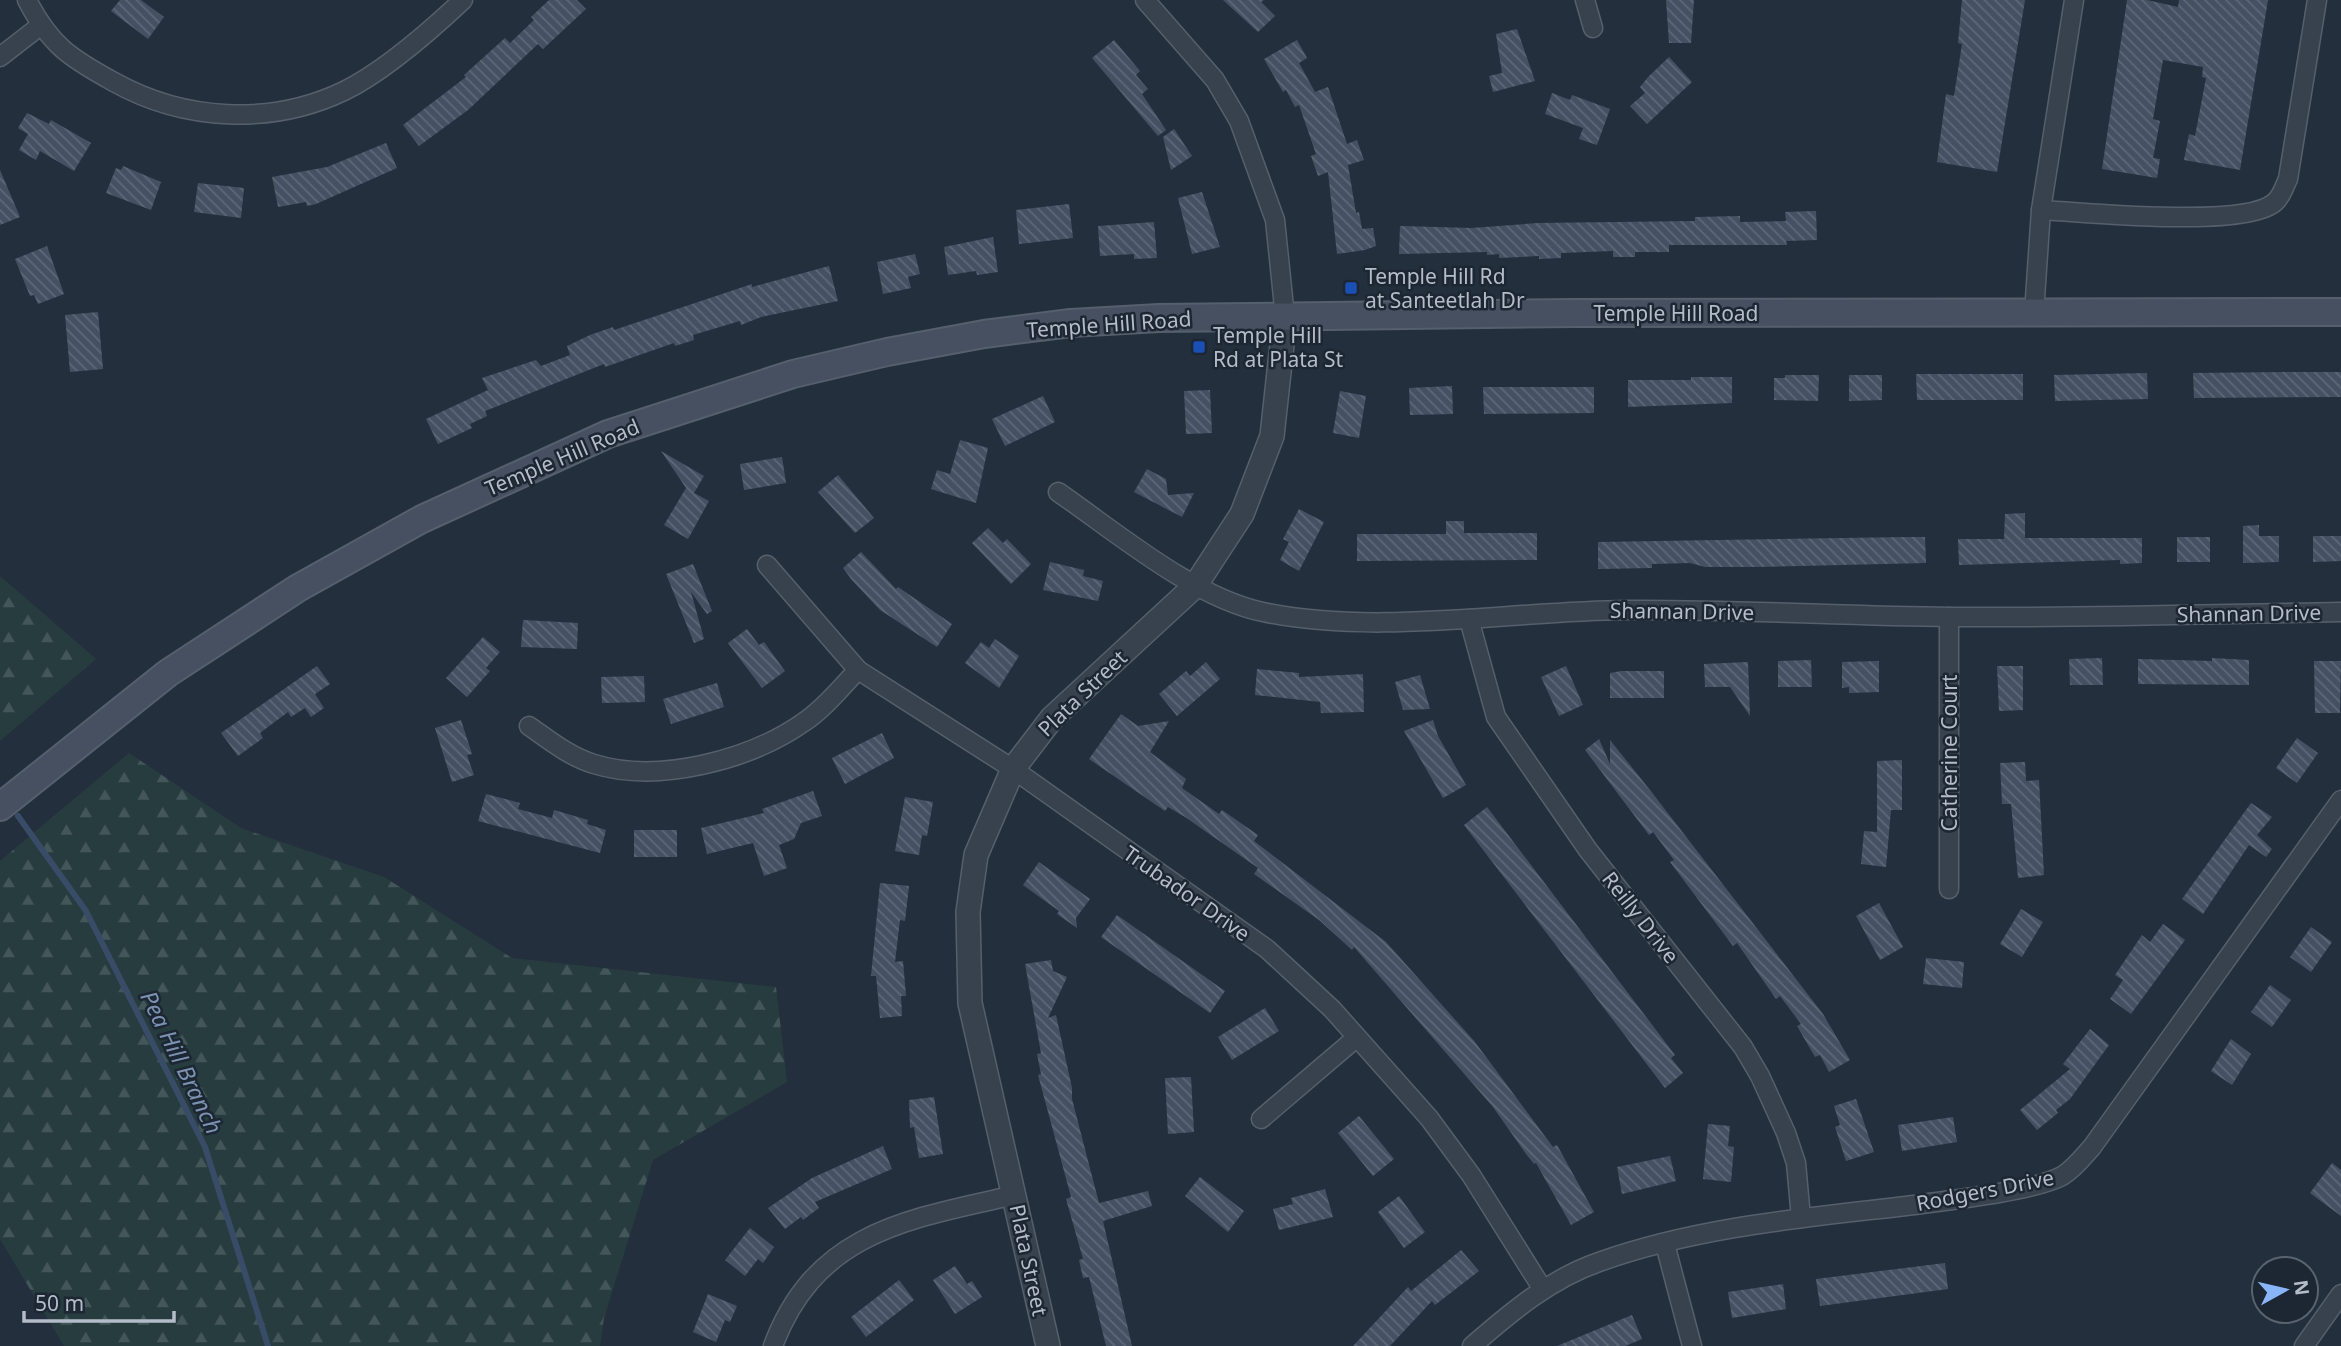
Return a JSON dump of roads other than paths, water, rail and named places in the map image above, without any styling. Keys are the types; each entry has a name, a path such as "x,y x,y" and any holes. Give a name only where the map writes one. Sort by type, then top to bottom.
{"main road":[{"name":"Temple Hill Road","path":"0,807 168,673 298,588 422,519 608,434 793,374 984,334 1071,323 1285,317 2341,313"}],"street":[{"path":"27,0 40,26 54,44 131,92 197,113 267,114 307,105 345,90 380,69 463,0"},
{"path":"1144,0 1215,80 1238,121 1275,220 1285,317"},
{"path":"1585,0 1593,28"},
{"path":"2034,313 2041,210 2074,0"},
{"path":"2041,210 2192,217 2246,214 2274,203 2288,179 2317,0"},
{"path":"0,57 40,26"},
{"name":"Plata Street","path":"1048,1346 970,1003 968,912 976,855 1013,769 1052,718 1195,586 1242,514 1263,465 1278,406 1285,317"},
{"name":"Shannan Drive","path":"1058,492 1195,586 1259,612 1294,617 1469,619 1520,614 1645,610 1949,617 2341,612"},
{"name":"Trubador Drive","path":"767,565 858,670 1013,769 1267,949 1332,1009 1429,1118 1471,1175 1542,1288"},
{"name":"Catherine Court","path":"1949,617 1949,890"},
{"name":"Reilly Drive","path":"1469,619 1496,717 1588,850 1743,1047 1760,1076 1796,1163 1801,1218"},
{"path":"529,726 561,748 592,764 614,769 684,769 749,750 804,723 858,670"},
{"name":"Rodgers Drive","path":"1472,1346 1542,1288 1597,1262 1697,1235 1801,1218 1950,1200 2045,1182 2062,1176 2076,1165 2341,800"},
{"path":"1261,1119 1356,1038"},
{"path":"773,1346 799,1295 839,1253 903,1222 1015,1195"},
{"path":"1665,1244 1692,1346"},
{"path":"2304,1346 2341,1294"}],"waterway":[{"name":"Pea Hill Branch","path":"18,816 86,911 205,1147 268,1346"}],"place":[{"name":"Temple Hill Rd at Santeetlah Dr","path":"1351,288"},
{"name":"Temple Hill Rd at Plata St","path":"1199,347"}]}
